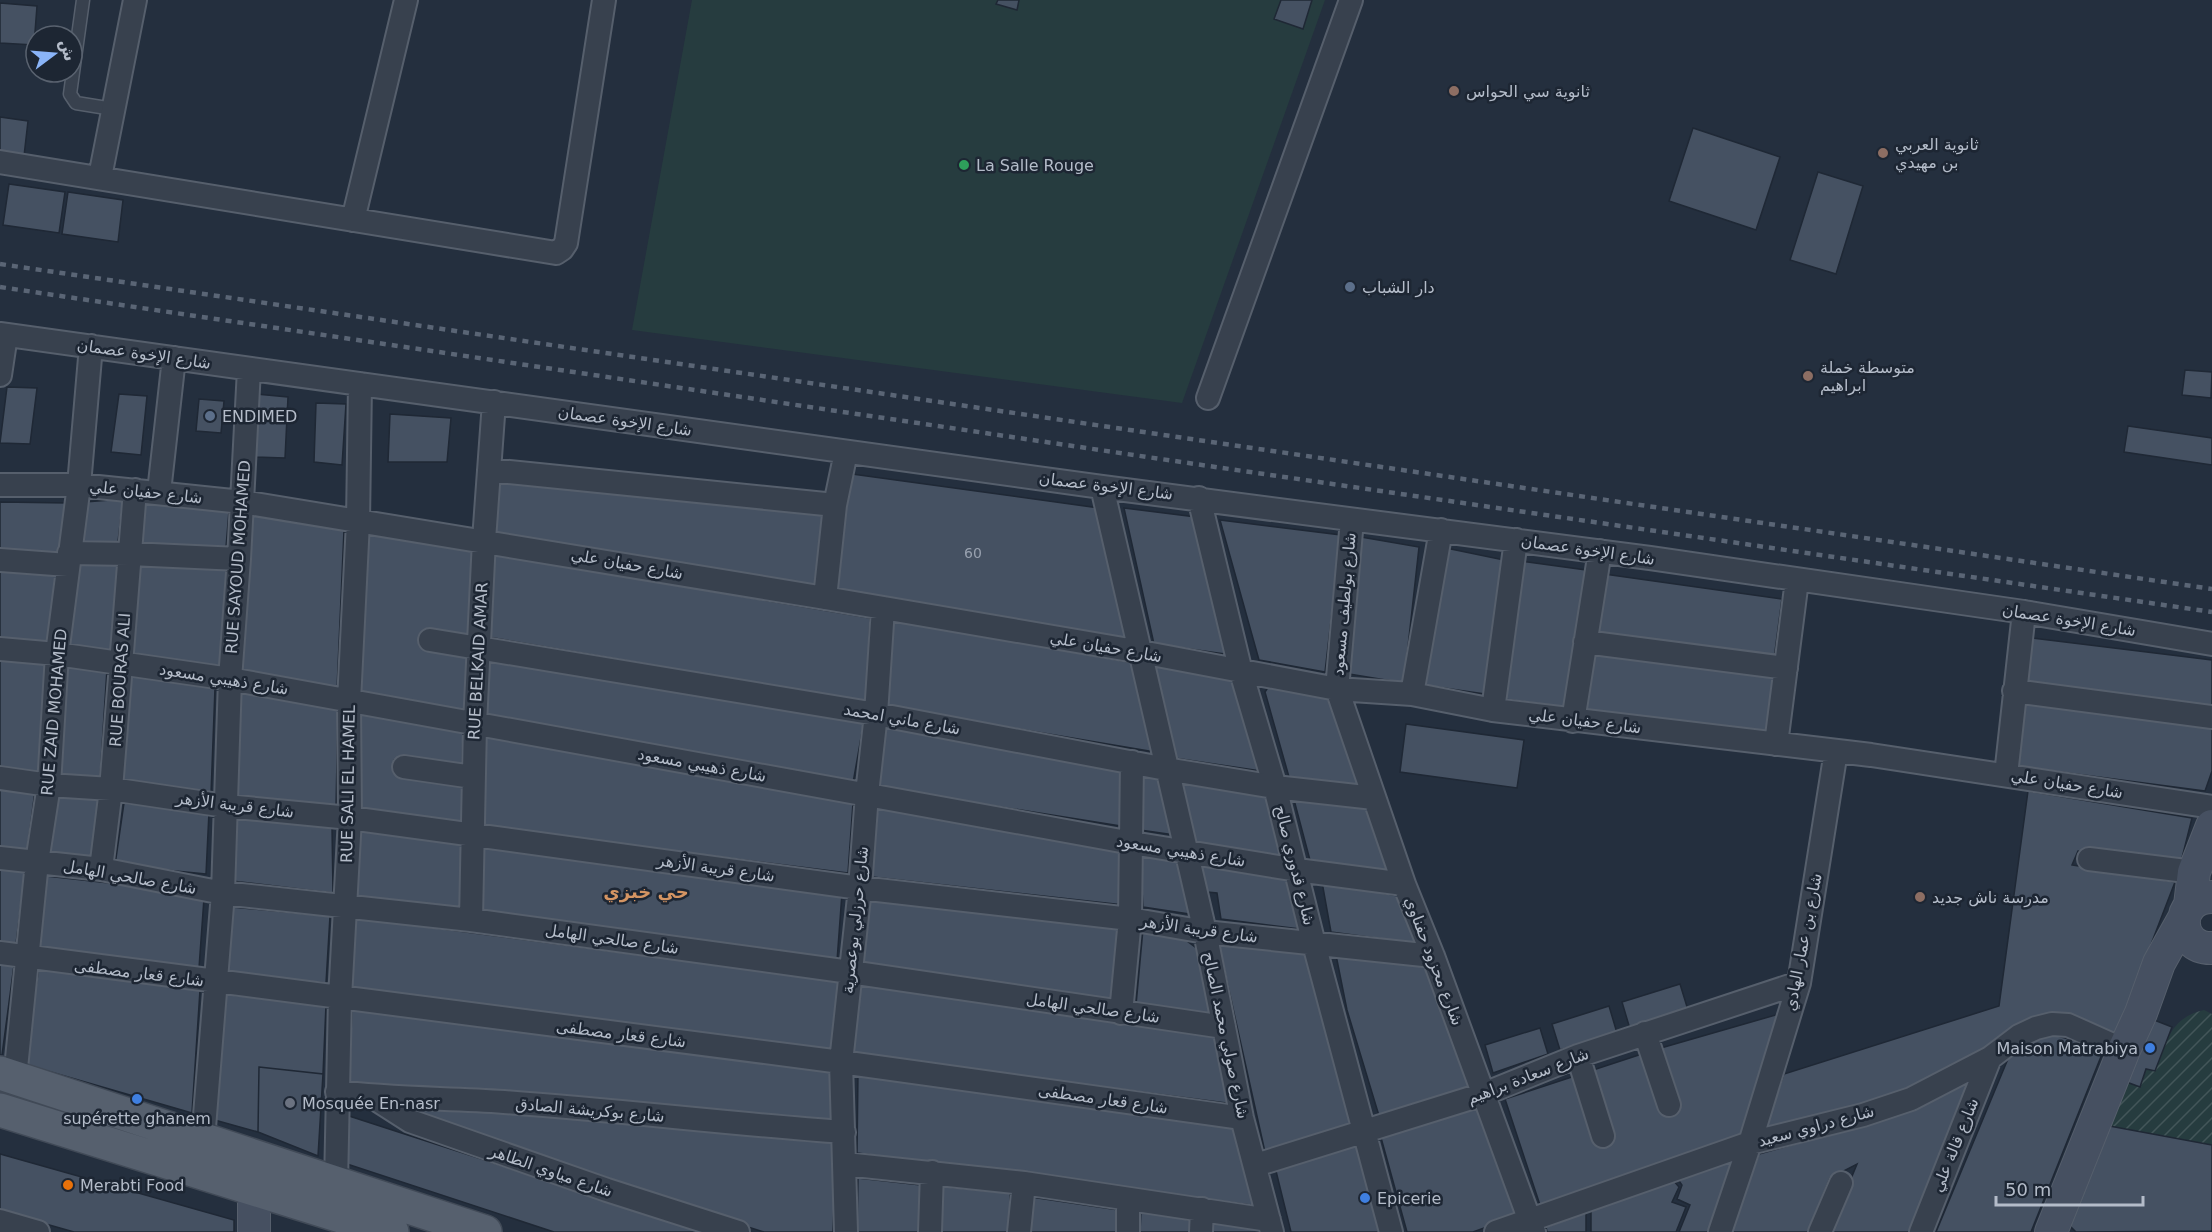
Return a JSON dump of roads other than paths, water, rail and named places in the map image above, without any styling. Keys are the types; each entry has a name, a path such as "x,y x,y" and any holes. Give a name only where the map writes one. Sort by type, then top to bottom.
{"main road":[{"path":"8,1076 485,1232"},
{"path":"0,1110 392,1232"}],"street":[{"path":"100,177 135,0"},
{"path":"353,220 406,0"},
{"path":"0,162 556,253 566,243 604,0"},
{"path":"1208,398 1351,0"},
{"path":"0,375 3,335"},
{"name":"شارع الإخوة عصمان","path":"3,335 1102,487 1600,551 2024,612 2212,644"},
{"name":"RUE ZAID MOHAMED","path":"8,1076 27,958 37,862 49,785 57,654 79,485 91,346"},
{"path":"159,492 174,358"},
{"name":"RUE SAYOUD MOHAMED","path":"203,1140 223,892 230,679 249,369"},
{"name":"RUE SALI EL HAMEL","path":"336,1184 339,998 350,818 349,701 358,522 360,384"},
{"name":"RUE BELKAID AMAR","path":"471,920 475,724 484,540 494,402"},
{"path":"825,598 835,506 846,452"},
{"path":"489,470 835,506"},
{"name":"شارع حفيان علي","path":"0,485 79,485 135,489 242,502 484,540 825,598 1141,652 1337,689 1412,694 1493,710 1573,721 1836,751 2212,807"},
{"name":"شارع صولي محمد الصالح","path":"1102,487 1205,932 1242,1118 1271,1226"},
{"name":"RUE BOURAS ALI","path":"101,869 111,789 135,489"},
{"name":"شارع قدوري صالح","path":"1198,498 1241,672 1275,787 1314,944 1391,1232"},
{"name":"شارع بولطيف مسعود","path":"1337,689 1352,520"},
{"path":"1412,694 1441,530"},
{"path":"1493,710 1516,540"},
{"path":"1573,721 1600,551"},
{"path":"0,560 68,559 130,554 239,559"},
{"path":"1776,744 1797,580"},
{"name":"شارع حرزلي بوعصرية","path":"846,1232 841,1062 860,888 883,608"},
{"path":"2006,775 2024,612"},
{"name":"شارع ماني امحمد","path":"430,640 876,714 1166,769 1275,787 1374,798"},
{"path":"1585,642 1786,668"},
{"name":"شارع ذهيبي مسعود","path":"0,649 57,654 230,679 1132,843 1297,870 1404,884"},
{"name":"شارع محزود حفناوي","path":"1337,689 1404,884 1433,956 1532,1226"},
{"path":"2014,691 2212,717"},
{"name":"شارع بن عمار الهادي","path":"1720,1232 1799,983 1836,751"},
{"path":"1121,1013 1130,919 1132,762"},
{"path":"404,767 473,777"},
{"name":"شارع قريبة الأزهر","path":"0,778 49,785 111,789 226,806 350,818 860,888 1130,919 1205,932 1433,956"},
{"path":"2051,1232 2141,1013 2158,963 2200,932 2194,872 2212,826"},
{"name":"شارع صالحي الهامل","path":"0,858 101,869 223,892 345,908 471,920 850,972 1224,1027"},
{"path":"2089,859 2194,872"},
{"name":"شارع قعار مصطفى","path":"0,953 841,1062 1242,1118"},
{"name":"شارع سعادة براهيم","path":"1256,1165 1484,1094 1578,1056 1799,983"},
{"name":"شارع دراوي سعيد","path":"1496,1232 1532,1226 1750,1143 1863,1115 1911,1099 1990,1058 2019,1036 2036,1028 2052,1024 2068,1025 2124,1050"},
{"path":"1645,1033 1670,1105"},
{"path":"1578,1056 1603,1136"},
{"name":"شارع قالة علي","path":"1921,1232 1990,1058"},
{"name":"شارع بوكريشة الصادق","path":"337,1092 371,1096 504,1102 844,1132"},
{"name":"شارع مياوي الطاهر","path":"371,1096 410,1121 607,1190 738,1232"},
{"path":"254,1232 254,1189 261,1158"},
{"path":"845,1164 1024,1183 1202,1209 1271,1226"},
{"path":"930,1232 932,1172"},
{"path":"1019,1232 1024,1183"},
{"path":"1820,1232 1841,1183"},
{"path":"1128,1199 1128,1232"},
{"path":"1202,1209 1202,1232"},
{"path":"0,1221 38,1232"}],"lane":[{"path":"83,0 70,94 76,103 113,108"}],"railway":[{"path":"0,264 2212,589"},
{"path":"0,287 2212,612"}],"place":[{"name":"ثانوية سي الحواس","path":"1454,91"},
{"name":"ثانوية العربي بن مهيدي","path":"1883,153"},
{"name":"La Salle Rouge","path":"964,165"},
{"name":"دار الشباب","path":"1350,287"},
{"name":"متوسطة خملة ابراهيم","path":"1808,376"},
{"name":"ENDIMED","path":"210,416"},
{"name":"مدرسة ناش جديد","path":"1920,897"},
{"name":"Maison Matrabiya","path":"2150,1048"},
{"name":"supérette ghanem","path":"137,1099"},
{"name":"Mosquée En-nasr","path":"290,1103"},
{"name":"Merabti Food","path":"68,1185"},
{"name":"Epicerie","path":"1365,1198"}],"district":[{"name":"حي خبزي","path":"646,891"}]}
